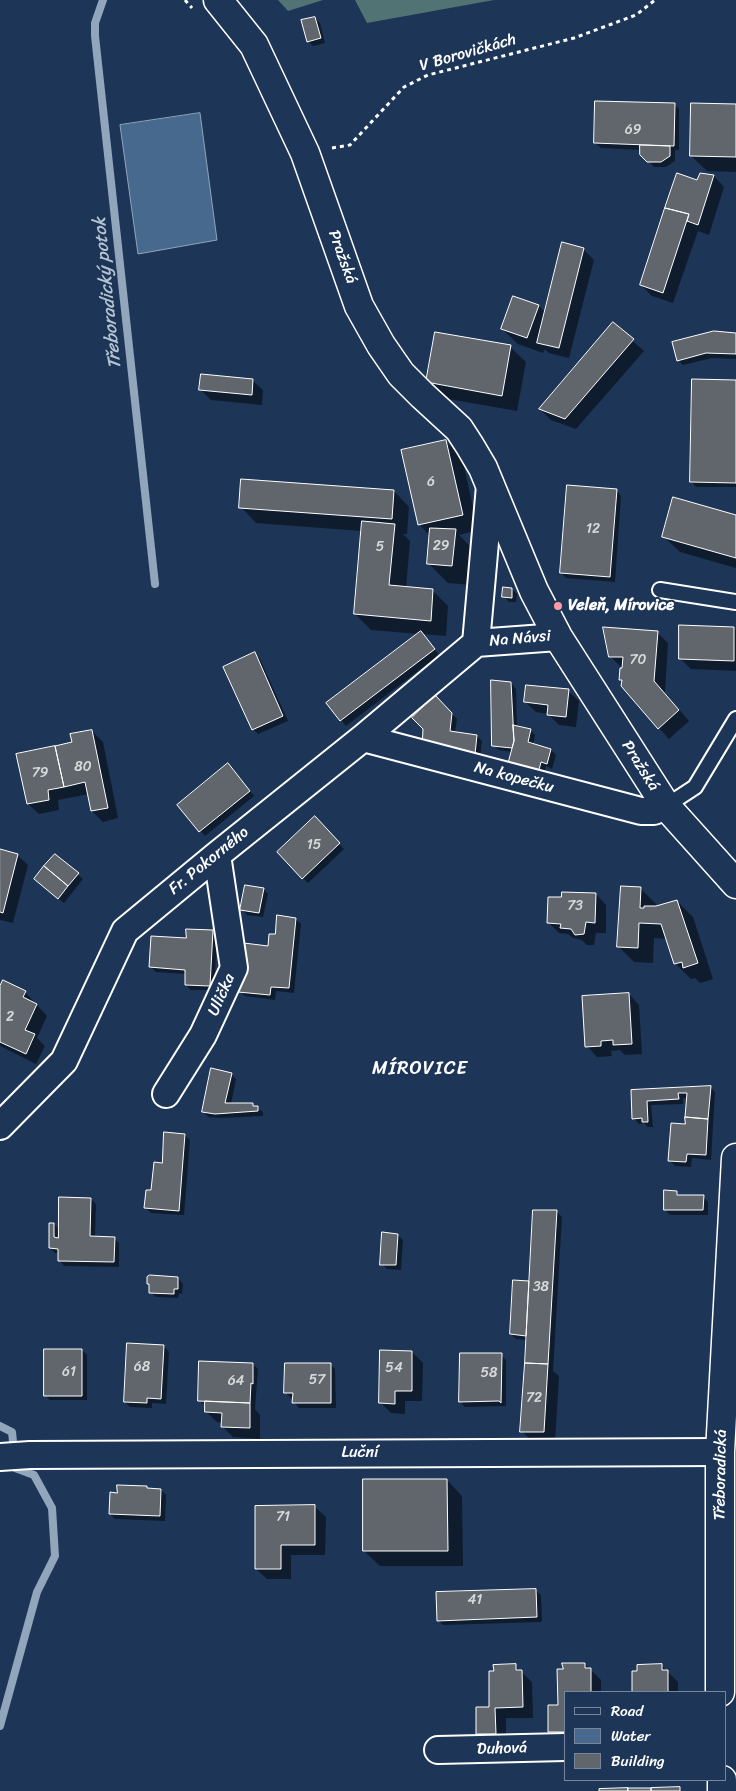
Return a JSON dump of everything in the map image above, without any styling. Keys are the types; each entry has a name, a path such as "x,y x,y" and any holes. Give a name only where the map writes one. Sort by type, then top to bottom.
{"street":[{"name":"Pražská","path":"218,0 254,46 305,153 359,306 370,327 390,356"},
{"name":"Na Návsi","path":"390,356 402,374 415,388 459,429 483,468 534,591 558,637 476,643 490,486"},
{"name":"Pražská","path":"558,637 666,806 736,884"},
{"name":"Fr. Pokorného","path":"0,1126 64,1061 125,931 217,854 363,738 476,643"},
{"name":"Na kopečku","path":"363,738 641,811 654,811 666,806"},
{"name":"Ulička","path":"166,1094 203,1035 234,968 217,854"},
{"name":"Třeboradická","path":"725,1679 720,1452 736,1158"},
{"name":"Luční","path":"0,1457 30,1455 720,1452"},
{"name":"Duhová","path":"438,1750 564,1747"}],"lane":[{"path":"660,590 736,602"},
{"path":"666,806 695,787 736,719"}],"path":[{"name":"V Borovičkách","path":"305,153 350,145 404,87 428,75 574,38 636,15 655,0"}],"green space":[{"path":"278,0 323,0 288,11"},
{"path":"355,0 494,0 367,23"}],"water":[{"path":"200,113 217,240 138,254 120,125"}],"building":[{"path":"315,17 321,38 307,42 301,20"},
{"path":"595,101 675,103 674,146 594,143"},
{"path":"691,103 736,104 736,157 690,156"},
{"path":"640,145 670,146 670,156 661,162 647,162 640,155"},
{"path":"677,173 697,180 700,173 714,175 698,225 687,221 689,214 665,208"},
{"path":"665,208 689,214 663,293 640,285"},
{"path":"562,242 584,248 559,348 537,343"},
{"path":"513,296 539,305 527,338 501,329"},
{"path":"613,322 634,339 565,419 539,409"},
{"path":"714,331 736,333 736,354 706,353 677,361 672,342"},
{"path":"435,332 511,345 502,396 426,382"},
{"path":"201,374 253,379 252,395 199,390"},
{"path":"692,379 736,380 736,483 690,482"},
{"path":"446,440 463,515 418,525 401,450"},
{"path":"241,479 394,490 392,519 239,508"},
{"path":"567,485 617,489 610,577 560,573"},
{"path":"673,497 736,515 736,558 662,537"},
{"path":"362,521 395,524 389,585 433,589 431,621 354,614"},
{"path":"430,528 456,529 452,566 427,564"},
{"path":"503,587 512,588 512,598 502,597"},
{"path":"679,625 734,627 734,661 679,659"},
{"path":"603,627 658,631 654,681 679,710 658,729 621,686 622,680 619,680 623,657 609,657"},
{"path":"421,631 435,649 340,721 326,703"},
{"path":"255,652 283,716 252,730 223,667"},
{"path":"491,680 511,682 514,741 512,748 492,746"},
{"path":"526,685 569,689 566,717 547,715 548,705 524,702"},
{"path":"435,695 452,713 450,731 477,735 475,754 422,748 423,729 412,718"},
{"path":"513,725 531,729 528,742 551,749 547,764 541,762 539,770 508,763 514,741"},
{"path":"92,730 108,808 91,811 85,782 64,787 55,746 72,742 70,734"},
{"path":"55,746 64,787 48,790 49,800 27,804 16,754"},
{"path":"228,763 250,791 199,832 177,805"},
{"path":"315,816 340,843 302,879 277,852"},
{"path":"0,849 18,854 3,913 0,912"},
{"path":"55,854 79,873 68,886 44,866"},
{"path":"44,866 68,886 58,899 34,879"},
{"path":"245,885 264,888 259,913 240,910"},
{"path":"621,886 641,887 640,908 677,900 698,963 683,968 682,962 674,964 661,924 639,923 638,948 617,947"},
{"path":"562,892 596,893 595,923 586,922 584,934 575,935 571,929 560,928 561,924 547,923 548,897 561,897"},
{"path":"277,915 296,918 289,988 271,987 270,995 238,992 244,943 268,946 269,934 275,934"},
{"path":"186,929 213,930 210,986 185,985 185,970 149,967 151,936 186,938"},
{"path":"3,980 26,991 23,997 37,1004 25,1030 35,1034 26,1054 0,1042 0,986"},
{"path":"629,993 632,1044 613,1045 613,1040 601,1041 601,1046 585,1047 582,996"},
{"path":"211,1068 232,1073 225,1103 253,1103 253,1106 258,1106 258,1111 215,1114 202,1112"},
{"path":"711,1086 708,1119 685,1117 687,1093 678,1093 679,1099 647,1101 648,1122 642,1122 642,1118 632,1119 631,1090"},
{"path":"685,1117 708,1119 706,1155 687,1154 686,1162 668,1161 671,1123 685,1124"},
{"path":"164,1132 185,1134 179,1211 144,1208 146,1190 151,1190 154,1162 162,1163"},
{"path":"664,1190 677,1191 677,1195 704,1195 703,1210 664,1210"},
{"path":"59,1197 91,1198 90,1236 115,1237 114,1262 58,1261 58,1249 49,1248 49,1223 54,1223 54,1237 58,1238"},
{"path":"533,1210 557,1210 548,1364 525,1363"},
{"path":"382,1232 398,1234 396,1265 380,1265"},
{"path":"150,1275 178,1277 178,1289 174,1289 174,1294 149,1293 147,1277"},
{"path":"513,1280 529,1281 526,1336 510,1334"},
{"path":"127,1343 164,1345 161,1399 147,1398 147,1403 124,1402"},
{"path":"44,1349 82,1349 82,1396 44,1396"},
{"path":"380,1350 412,1351 412,1391 395,1391 395,1404 379,1403"},
{"path":"460,1353 502,1353 501,1403 499,1401 459,1402"},
{"path":"199,1361 253,1363 253,1384 251,1383 250,1403 198,1401"},
{"path":"285,1363 331,1363 331,1403 292,1403 293,1393 284,1393"},
{"path":"525,1363 548,1364 544,1432 520,1432"},
{"path":"205,1401 250,1403 250,1428 221,1427 222,1413 205,1412"},
{"path":"363,1479 447,1479 448,1551 363,1551"},
{"path":"117,1485 147,1486 147,1488 161,1489 160,1516 109,1514 110,1492 117,1493"},
{"path":"315,1505 315,1545 281,1545 281,1569 255,1569 255,1506"},
{"path":"536,1589 537,1617 437,1621 436,1592"},
{"path":"562,1663 585,1663 585,1668 591,1668 591,1691 564,1691 564,1732 548,1732 548,1705 558,1705 557,1669 563,1669"},
{"path":"516,1664 516,1670 522,1670 523,1707 495,1708 496,1734 476,1734 476,1707 489,1707 489,1671 494,1671 493,1665"},
{"path":"662,1664 662,1670 668,1670 668,1691 632,1691 632,1671 637,1671 637,1665"},
{"path":"680,1787 680,1791 651,1791 651,1788"},
{"path":"628,1788 651,1788 651,1791 628,1791"},
{"path":"628,1788 628,1791 599,1791 599,1789"}],"waterway":[{"name":"Třeboradický potok","path":"103,0 95,23 95,36 155,584"},
{"name":"Třeboradický potok","path":"0,1426 12,1432 14,1451"},
{"name":"Třeboradický potok","path":"0,1726 37,1592 55,1556 52,1508 34,1475 15,1468 15,1463"}],"place":[{"name":"Veleň, Mírovice","path":"558,606"}],"district":[{"name":"MÍROVICE","path":"420,1069"}]}
